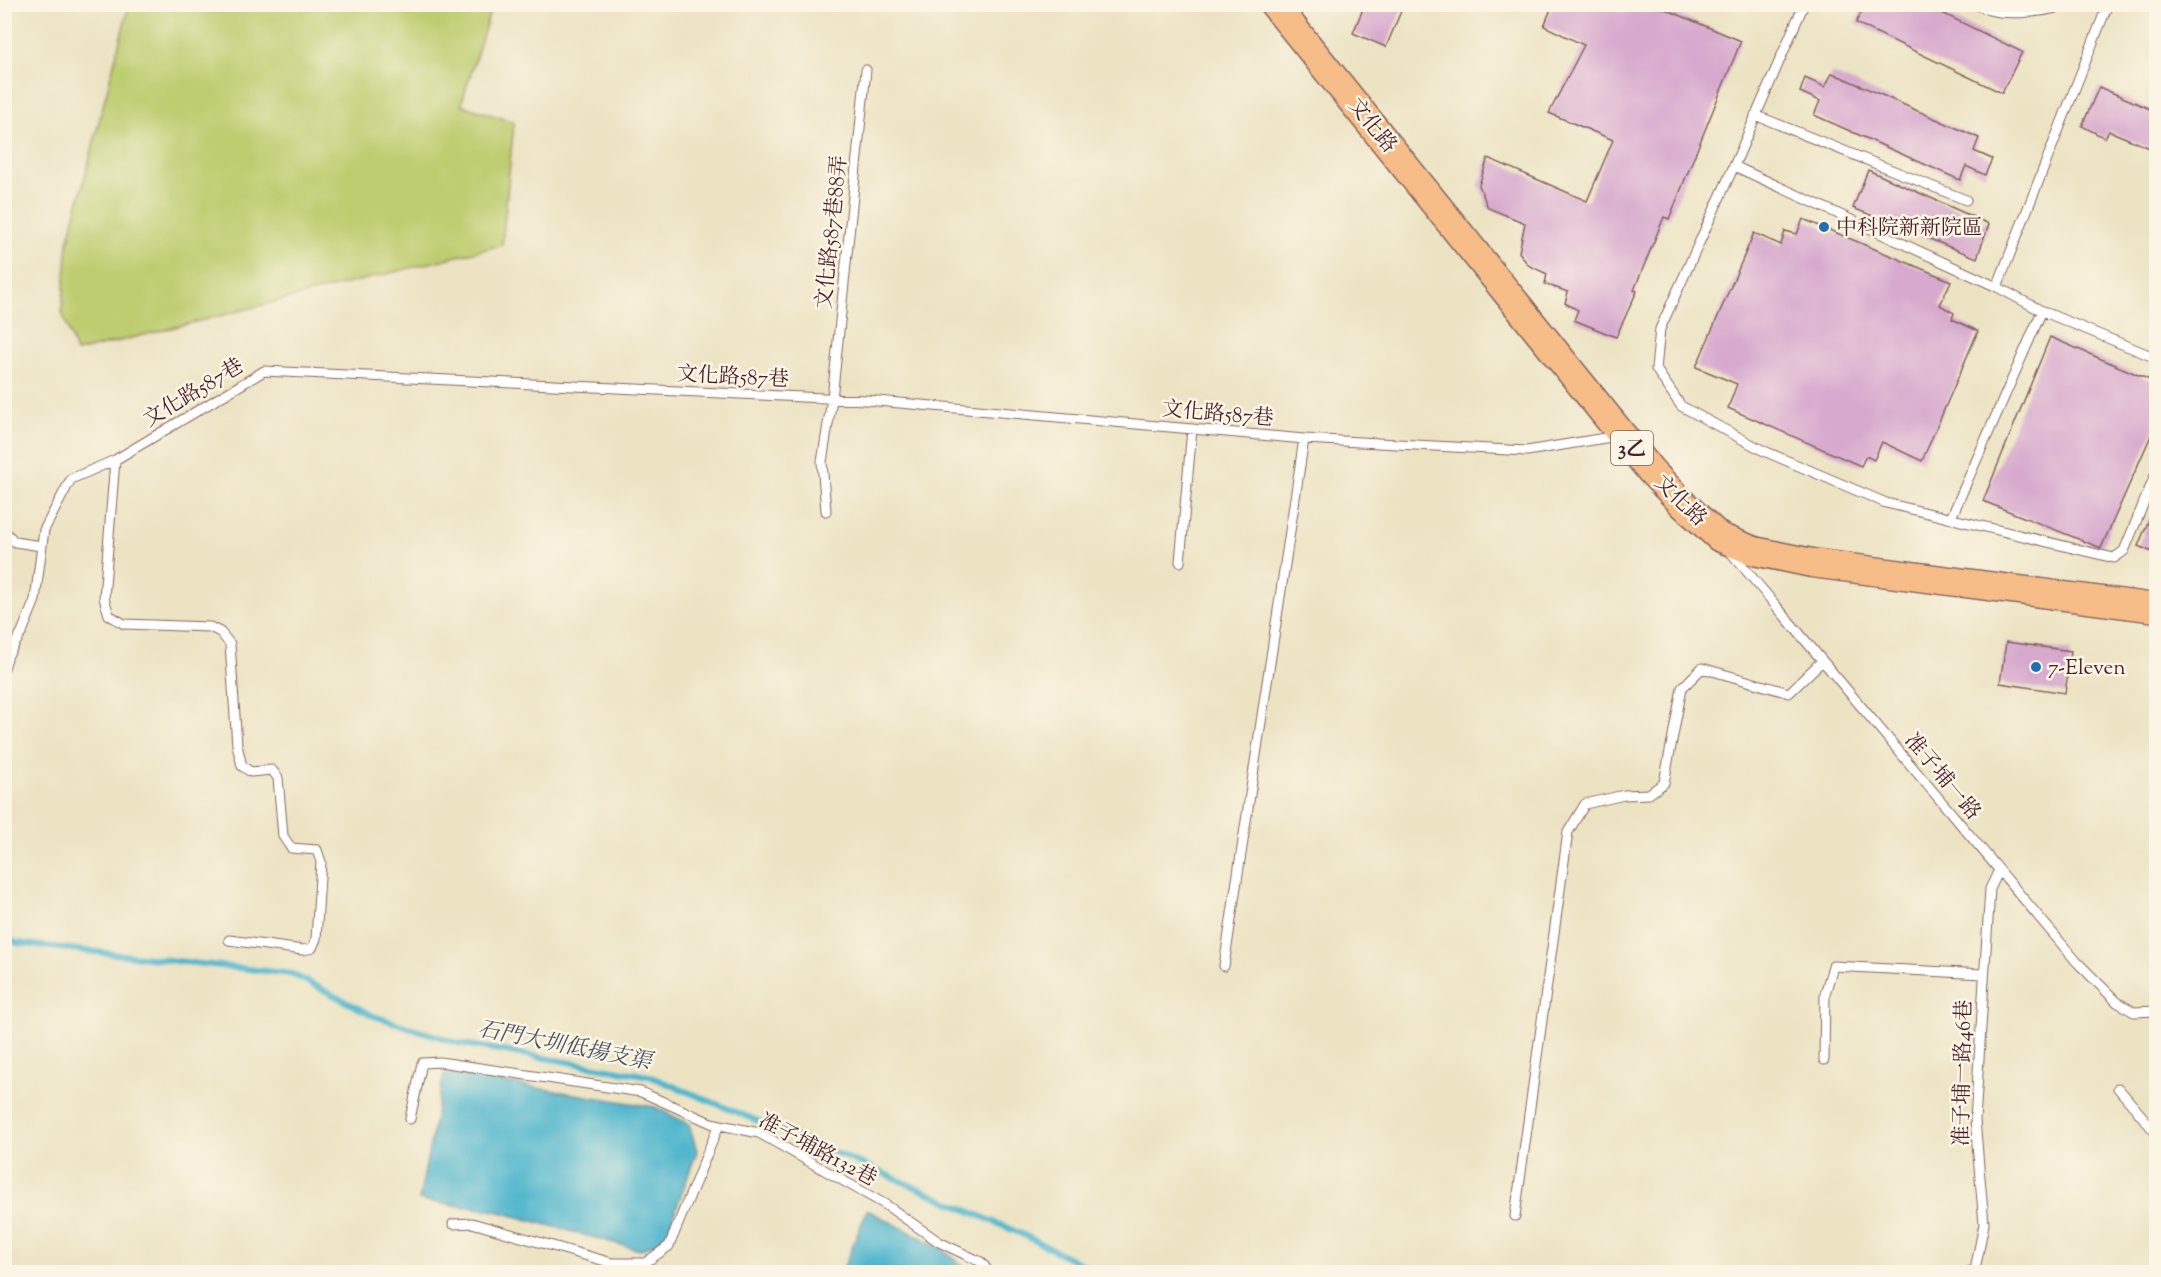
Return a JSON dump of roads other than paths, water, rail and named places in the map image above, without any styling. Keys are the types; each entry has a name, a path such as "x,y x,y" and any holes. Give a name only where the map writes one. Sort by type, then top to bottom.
{"main road":[{"name":"文化路","path":"1274,4 1651,471 1719,537 1754,551 1812,563 2157,608"}],"lane":[{"path":"1803,4 1734,166 1660,329 1656,369 1681,406 1764,451 1886,503 2114,558 2124,551 2157,473"},
{"path":"1976,4 1990,10 2023,12 2058,9 2065,4"},
{"path":"1997,287 2108,4"},
{"name":"文化路587巷88弄","path":"826,511 822,462 832,399 866,70"},
{"path":"1755,115 1966,200"},
{"path":"1734,166 1997,287 2042,311 2157,358"},
{"path":"1951,518 2042,311"},
{"name":"文化路587巷","path":"4,668 8,655 22,632 34,600 44,530 71,478 115,460 264,371 832,399 1304,439 1527,452 1622,435"},
{"path":"1180,562 1192,429"},
{"path":"1224,966 1304,439"},
{"path":"115,460 104,598 109,615 124,624 210,627 220,632 230,644 237,745 242,766 251,772 272,770 278,778 283,836 291,848 317,850 321,862 316,939 312,948 303,950 229,940"},
{"path":"4,531 15,542 41,546"},
{"name":"准子埔一路","path":"1719,537 2077,962 2117,1002 2134,1012 2157,1011"},
{"path":"1515,1216 1568,832 1585,804 1624,795 1649,794 1664,783 1682,688 1702,668 1789,693 1822,661"},
{"name":"准子埔一路46巷","path":"1966,1272 1975,1270 1984,1224 1975,1120 1990,889 1999,870"},
{"path":"1824,1060 1825,994 1833,966 1983,974"},
{"name":"准子埔路132巷","path":"410,1119 422,1063 440,1062 641,1092 711,1123 759,1133 886,1205 939,1242 981,1262 989,1272"},
{"path":"2118,1088 2157,1134"},
{"path":"453,1224 472,1223 612,1263 645,1263 669,1246 720,1125"}],"water":[{"path":"444,1073 655,1107 689,1124 697,1151 665,1239 640,1250 496,1211 419,1200"},
{"path":"867,1210 939,1247 971,1272 842,1272"}],"waterway":[{"name":"石門大圳低揚支渠","path":"4,937 17,943 292,974 374,1016 458,1043 649,1076 867,1166 1026,1236 1097,1272"}],"place":[{"name":"中科院新新院區","path":"1824,227"},
{"name":"7-Eleven","path":"2036,667"}]}
